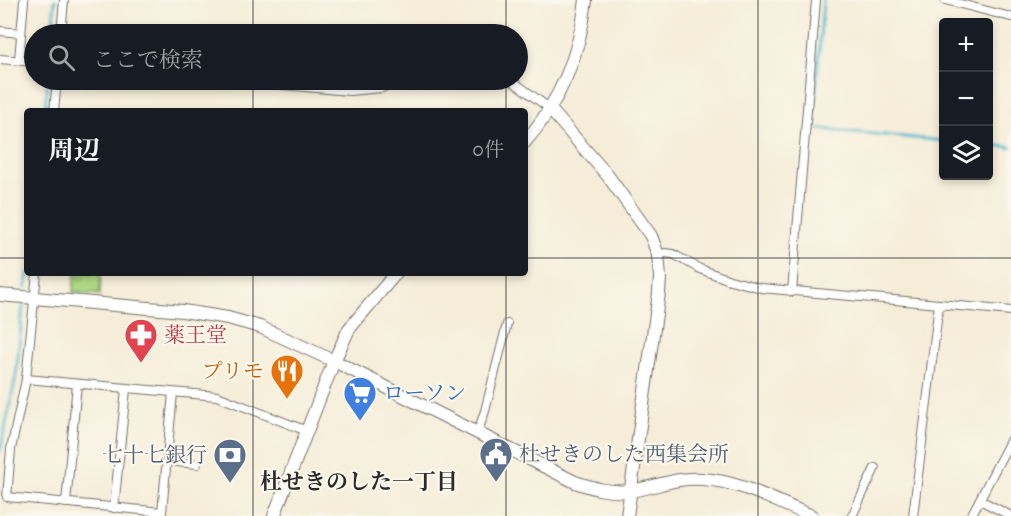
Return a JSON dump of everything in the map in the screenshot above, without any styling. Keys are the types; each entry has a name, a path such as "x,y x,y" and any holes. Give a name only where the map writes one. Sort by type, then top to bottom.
{"street":[{"path":"19,60 24,0"},
{"path":"62,24 64,0"},
{"path":"528,139 538,127 568,72 578,46 586,0"},
{"path":"792,292 816,0"},
{"path":"945,0 1011,16"},
{"path":"0,31 21,33"},
{"path":"0,59 24,61"},
{"path":"54,108 56,90"},
{"path":"338,90 360,90"},
{"path":"525,90 549,108 608,176 651,236 658,255 659,293 627,516"},
{"path":"658,255 673,254 700,269 761,288 1011,311"},
{"path":"37,276 26,379 11,449 7,497 162,512 173,393"},
{"path":"274,516 334,361 350,329 394,276"},
{"path":"0,295 183,311 228,318 260,327 334,361 575,482 610,491 631,491 681,479 721,480 739,485 812,516"},
{"path":"913,516 939,304"},
{"path":"477,434 507,324"},
{"path":"26,379 217,396 307,431"},
{"path":"66,502 77,384"},
{"path":"114,508 126,389"},
{"path":"971,516 1011,439"},
{"path":"167,461 196,464"},
{"path":"852,516 875,468"},
{"path":"980,500 1011,516"}],"green space":[{"path":"75,276 101,276 100,295 73,292"}],"waterway":[{"path":"53,24 55,0"},
{"path":"823,0 813,128 939,141"},
{"path":"45,108 47,90"},
{"path":"993,145 1011,147"},
{"path":"26,287 28,276"},
{"path":"0,452 16,376 23,306"}],"place":[{"name":"薬王堂","path":"141,364"},
{"name":"プリモ","path":"287,400"},
{"name":"ローソン","path":"360,422"},
{"name":"杜せきのした西集会所","path":"496,483"},
{"name":"七十七銀行","path":"230,484"}],"district":[{"name":"杜せきのした一丁目","path":"359,481"}]}
